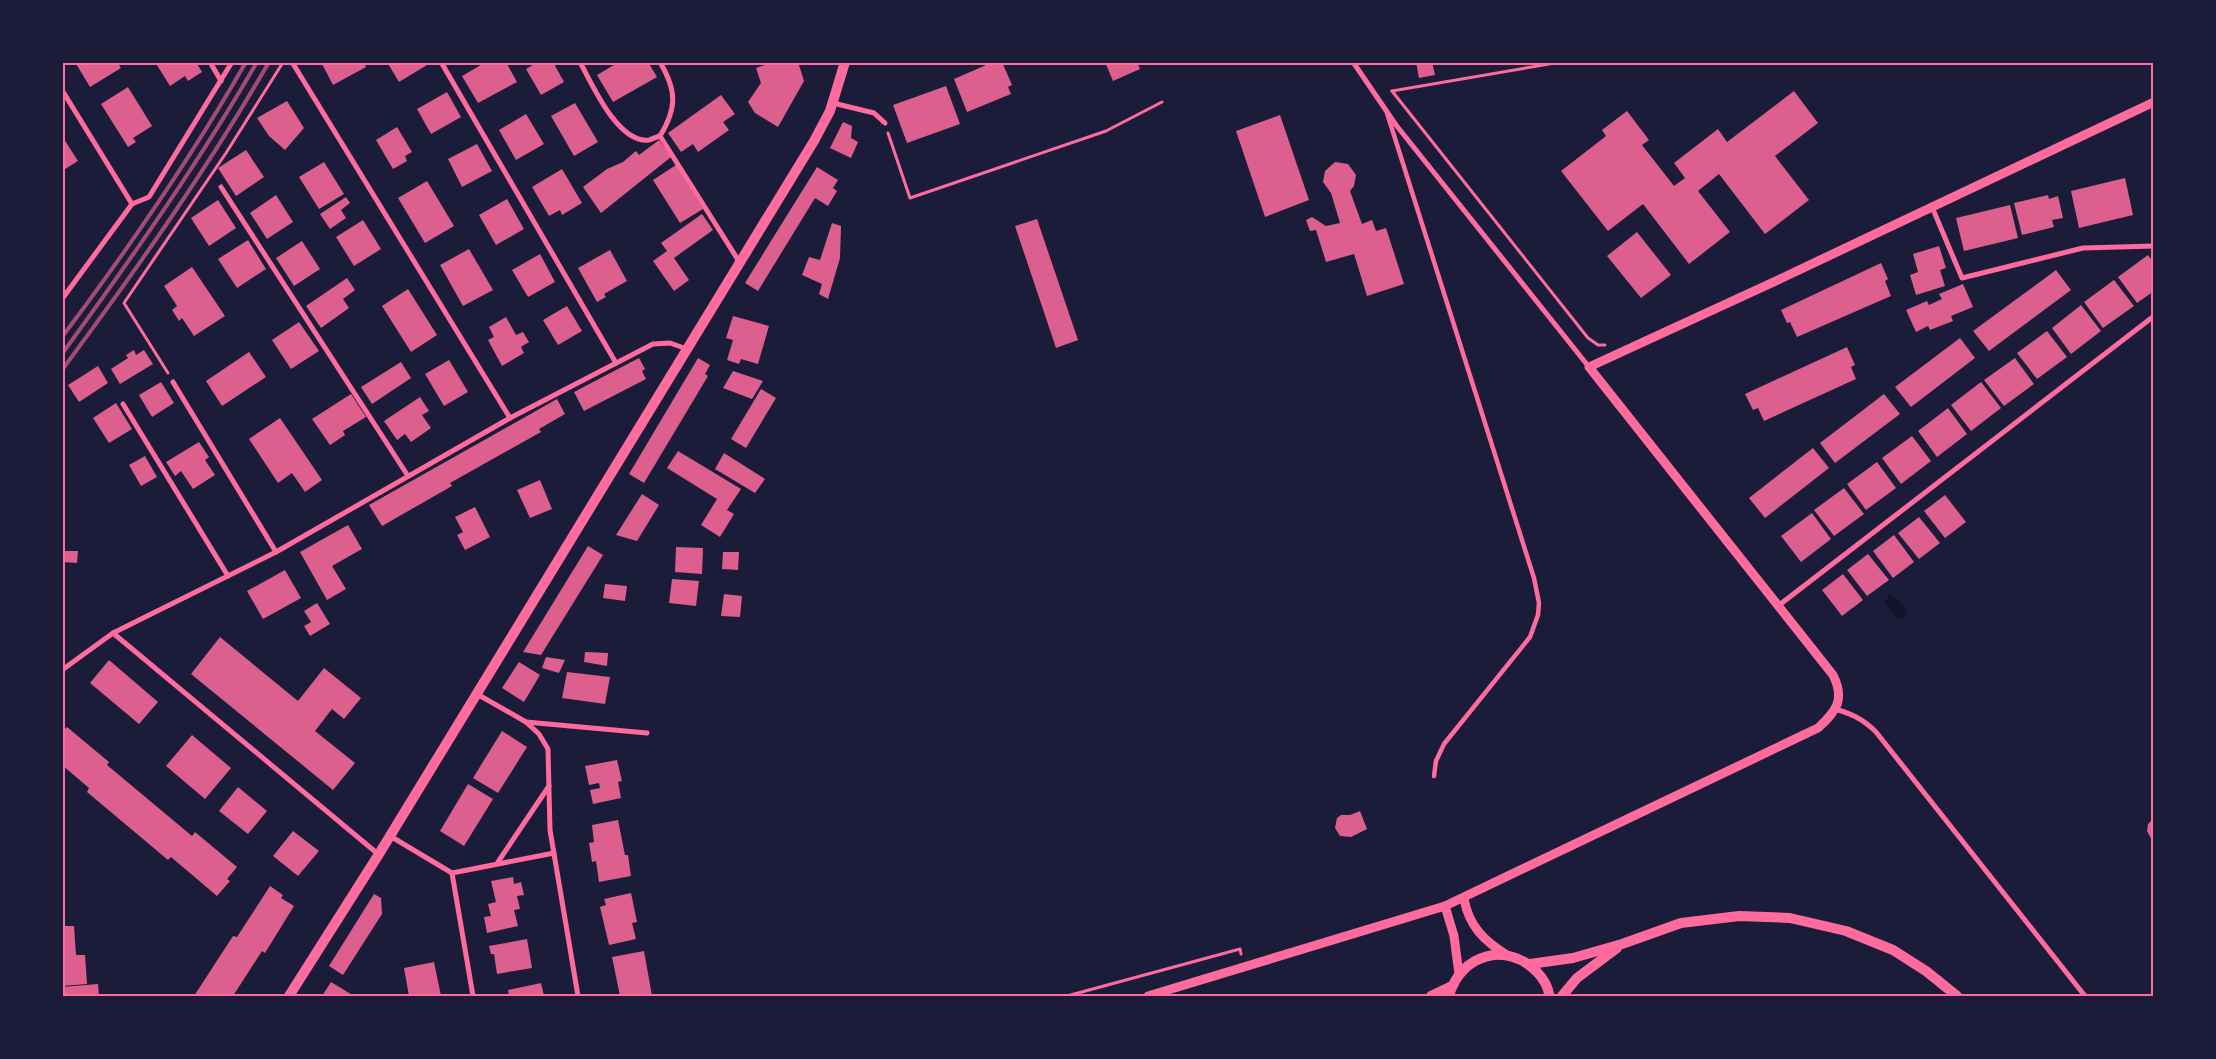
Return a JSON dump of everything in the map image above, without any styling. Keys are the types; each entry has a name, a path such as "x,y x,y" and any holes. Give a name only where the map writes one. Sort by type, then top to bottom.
{"main road":[{"path":"289,996 379,854 814,142 833,103 845,62"},
{"path":"1530,964 1573,958 1622,944 1681,923 1739,916 1790,918 1846,931 1893,950 1926,971 1957,996"},
{"path":"1562,996 1578,978 1622,944"},
{"path":"1449,996 1459,974 1468,965 1480,958 1507,955 1530,964 1542,977 1550,996"},
{"path":"1431,996 1452,986"}],"street":[{"path":"210,62 221,81"},
{"path":"62,299 132,204 149,196 232,62"},
{"path":"292,62 510,418"},
{"path":"441,62 616,363"},
{"path":"580,62 613,119 622,129 639,139 648,140 660,136 669,121 673,89 660,62"},
{"path":"1148,996 1445,906 1464,898 1818,728 1835,709 1840,688 1833,675 1386,110 1353,62"},
{"path":"62,90 132,204"},
{"path":"1588,367 2154,102"},
{"path":"833,103 874,113 885,123"},
{"path":"1386,110 1534,578 1539,603 1538,615 1530,637 1444,744 1436,761 1434,776"},
{"path":"660,136 740,264"},
{"path":"221,186 408,476"},
{"path":"1932,207 1962,278 2083,248 2154,246"},
{"path":"1778,606 2154,316"},
{"path":"62,670 113,633 276,552 510,418 616,363 654,344 670,343 688,349"},
{"path":"173,382 276,552"},
{"path":"123,404 228,576"},
{"path":"113,633 379,854"},
{"path":"477,694 526,722 540,734 548,749 550,830 578,996"},
{"path":"1835,709 1854,714 1876,732 2085,996"},
{"path":"526,722 647,733"},
{"path":"498,862 550,785"},
{"path":"390,836 452,873 498,862 554,853"},
{"path":"452,873 473,996"},
{"path":"1464,898 1467,914 1476,930 1490,944 1507,955"},
{"path":"1445,906 1454,936 1459,974"}],"path":[{"path":"173,382 124,303 226,153 279,66 285,62"},
{"path":"1376,96 1392,91 1561,62"},
{"path":"1392,91 1588,338 1598,345 1608,345"},
{"path":"885,123 910,198 1106,130 1162,102"}],"shaded area":[{"path":"1889,595 1901,602 1907,615 1898,619 1885,603"}],"building":[{"path":"75,62 117,62 121,68 90,87"},
{"path":"155,62 196,62 202,72 188,81 185,76 170,86"},
{"path":"321,62 364,62 366,67 333,85"},
{"path":"387,62 432,62 399,82"},
{"path":"486,62 506,62 517,82 478,103 462,76"},
{"path":"538,62 553,62 564,82 541,95 526,69"},
{"path":"619,62 648,62 657,77 613,102 597,75"},
{"path":"774,62 798,62 804,81 778,127 755,113 748,102 761,83 756,68"},
{"path":"993,62 1002,62 1012,85 1008,87 1011,94 967,112 954,79"},
{"path":"1105,62 1137,62 1140,69 1113,81"},
{"path":"1416,62 1432,62 1435,75 1419,78"},
{"path":"946,86 960,124 907,143 893,105"},
{"path":"128,87 152,126 133,138 136,142 128,147 101,104"},
{"path":"1794,91 1818,123 1775,156 1809,200 1765,234 1719,174 1698,191 1730,232 1689,264 1643,204 1608,231 1561,171 1606,136 1602,130 1627,111 1649,140 1642,145 1674,186 1685,178 1674,163 1718,129 1727,142"},
{"path":"447,92 461,117 431,134 417,109"},
{"path":"721,95 735,114 723,122 729,130 698,152 693,144 681,152 668,133"},
{"path":"287,101 304,128 285,150 269,136 257,118"},
{"path":"575,103 598,142 574,156 551,116"},
{"path":"526,114 544,144 516,160 499,130"},
{"path":"1280,115 1309,200 1265,217 1236,131"},
{"path":"843,122 852,126 851,138 858,142 851,158 830,148"},
{"path":"397,127 412,152 405,156 407,161 393,169 376,140"},
{"path":"62,136 78,161 62,171"},
{"path":"659,140 671,157 601,213 583,187 607,169 623,162 636,151 639,155"},
{"path":"477,144 492,171 462,187 448,159"},
{"path":"246,150 264,177 236,196 218,168"},
{"path":"324,162 344,194 319,209 299,177"},
{"path":"1335,162 1348,164 1356,175 1354,186 1350,191 1362,224 1372,220 1376,231 1386,228 1404,284 1367,296 1354,254 1326,262 1316,230 1310,231 1306,220 1312,217 1326,226 1340,223 1331,193 1323,182 1325,171"},
{"path":"676,165 703,209 680,223 653,180"},
{"path":"817,167 838,180 833,188 837,191 828,206 815,198 758,291 745,283"},
{"path":"562,169 582,203 562,215 560,210 549,216 532,187"},
{"path":"2125,178 2133,215 2079,228 2071,191"},
{"path":"427,181 454,226 425,243 398,198"},
{"path":"276,195 293,222 267,239 250,213"},
{"path":"2048,195 2049,199 2058,196 2063,218 2052,220 2054,227 2022,235 2014,203"},
{"path":"346,197 350,203 341,210 346,218 330,229 320,214"},
{"path":"507,199 524,229 496,245 479,215"},
{"path":"218,200 236,228 209,246 191,218"},
{"path":"2010,205 2018,238 1964,251 1956,218"},
{"path":"702,214 713,230 674,258 689,280 674,291 653,261 667,251 661,243"},
{"path":"1037,219 1078,340 1056,348 1015,226"},
{"path":"363,220 381,249 354,266 336,237"},
{"path":"832,223 841,226 840,258 828,299 819,294 822,284 802,275 809,257 820,260"},
{"path":"1637,232 1671,275 1641,298 1607,256"},
{"path":"248,240 266,269 237,288 218,259"},
{"path":"302,241 320,269 294,286 276,258"},
{"path":"1939,246 1946,268 1940,270 1945,286 1916,295 1910,275 1918,272 1913,254"},
{"path":"469,249 493,290 463,306 440,265"},
{"path":"610,250 627,281 604,294 606,297 597,302 578,268"},
{"path":"540,254 555,282 528,297 512,270"},
{"path":"2148,255 2154,263 2154,291 2137,303 2118,277"},
{"path":"1881,263 1888,279 1885,281 1891,296 1797,337 1790,322 1787,323 1781,310"},
{"path":"192,267 225,316 194,336 182,318 179,321 172,310 177,306 164,286"},
{"path":"2056,270 2071,290 1989,351 1973,331"},
{"path":"347,278 355,290 343,299 349,308 321,328 306,306"},
{"path":"2114,280 2134,306 2103,328 2084,302"},
{"path":"1963,284 1973,307 1951,316 1953,321 1930,330 1928,326 1916,332 1906,310 1927,301 1929,305 1942,299 1939,294"},
{"path":"408,289 437,335 411,352 382,306"},
{"path":"2081,305 2101,331 2071,354 2052,328"},
{"path":"567,306 582,331 558,345 543,320"},
{"path":"733,316 769,326 758,364 741,359 739,364 727,360 733,340 726,338"},
{"path":"506,317 516,335 523,332 529,342 521,347 524,353 502,366 488,340 494,337 489,327"},
{"path":"299,322 319,351 291,369 272,340"},
{"path":"2047,331 2067,357 2037,379 2017,353"},
{"path":"1960,338 1975,358 1911,407 1895,387"},
{"path":"1847,347 1855,365 1851,367 1856,379 1764,421 1758,408 1753,410 1745,394"},
{"path":"134,350 136,355 144,350 153,364 120,384 111,369 128,358 126,355"},
{"path":"249,352 266,377 222,406 206,381"},
{"path":"639,358 645,369 642,371 646,379 584,411 574,392"},
{"path":"698,358 710,365 705,374 708,376 644,483 629,474"},
{"path":"2015,358 2034,384 2004,406 1984,380"},
{"path":"449,360 468,392 444,406 425,374"},
{"path":"401,362 411,378 372,404 361,387"},
{"path":"98,366 108,383 79,402 68,385"},
{"path":"733,371 763,381 752,399 723,388"},
{"path":"161,382 174,403 152,417 139,395"},
{"path":"1981,382 2001,408 1971,431 1951,405"},
{"path":"761,389 776,398 746,448 731,439"},
{"path":"351,394 366,417 343,431 345,435 330,445 312,419"},
{"path":"1884,394 1900,414 1835,463 1820,443"},
{"path":"420,397 429,411 422,415 431,428 411,442 405,434 397,440 384,421"},
{"path":"557,399 565,414 539,429 541,432 450,483 452,486 382,526 369,505"},
{"path":"116,403 132,429 109,443 93,418"},
{"path":"1948,408 1967,434 1937,457 1918,431"},
{"path":"280,418 322,480 305,492 292,473 278,483 249,439"},
{"path":"1912,436 1931,461 1901,484 1882,458"},
{"path":"199,442 209,457 205,460 215,475 193,489 181,471 175,476 166,462"},
{"path":"1813,448 1829,468 1765,518 1749,498"},
{"path":"678,451 741,489 727,510 734,514 720,537 701,525 717,499 667,468"},
{"path":"724,453 765,479 755,493 715,469"},
{"path":"145,456 157,477 141,486 129,465"},
{"path":"1877,462 1896,488 1866,510 1847,484"},
{"path":"540,480 552,509 530,518 517,490"},
{"path":"1844,488 1864,514 1834,536 1814,510"},
{"path":"642,494 659,505 637,541 616,535"},
{"path":"1945,495 1966,522 1945,538 1924,511"},
{"path":"475,507 490,537 465,550 457,535 463,532 455,517"},
{"path":"1812,513 1831,539 1801,562 1781,536"},
{"path":"1919,517 1940,543 1919,559 1898,533"},
{"path":"348,525 362,549 332,566 346,589 327,600 300,552"},
{"path":"1894,535 1914,562 1893,578 1873,551"},
{"path":"588,546 603,555 541,655 523,652"},
{"path":"676,547 703,548 702,574 675,572"},
{"path":"62,551 78,551 77,563 62,562"},
{"path":"723,552 739,552 738,570 722,569"},
{"path":"1868,554 1889,580 1867,596 1847,570"},
{"path":"285,570 301,598 263,619 247,591"},
{"path":"1843,574 1863,600 1842,616 1822,590"},
{"path":"672,579 699,581 696,606 669,603"},
{"path":"605,584 627,586 625,601 603,598"},
{"path":"724,594 742,596 740,617 721,616"},
{"path":"317,603 330,624 310,636 304,626 311,622 304,611"},
{"path":"220,637 298,701 324,668 361,698 344,719 332,709 315,731 355,763 333,790 191,674"},
{"path":"585,652 608,653 607,666 584,662"},
{"path":"546,657 565,660 559,673 542,668"},
{"path":"109,660 158,702 139,724 90,683"},
{"path":"519,662 540,675 524,702 502,688"},
{"path":"567,672 610,677 605,704 562,698"},
{"path":"67,727 109,762 107,765 192,836 195,832 237,867 227,879 230,881 217,896 171,857 168,860 87,792 89,788 62,765 62,732"},
{"path":"502,731 527,747 498,793 473,778"},
{"path":"192,735 231,768 205,799 166,766"},
{"path":"617,760 622,781 618,782 621,798 593,804 590,790 600,788 599,783 589,785 585,766"},
{"path":"468,784 493,799 464,846 440,831"},
{"path":"238,787 267,811 248,834 219,811"},
{"path":"1360,811 1367,829 1351,837 1340,836 1335,828 1337,818 1341,815 1350,815"},
{"path":"2154,818 2154,844 2147,831 2148,824"},
{"path":"618,820 625,855 628,855 631,876 599,882 596,861 592,862 589,843 594,842 592,825"},
{"path":"293,831 319,851 298,876 273,856"},
{"path":"513,877 514,884 521,882 524,895 517,896 520,909 514,910 518,926 487,933 484,917 491,916 488,904 496,902 491,881"},
{"path":"270,886 283,895 281,898 294,906 265,953 262,951 233,996 194,996 233,936 237,937"},
{"path":"631,893 637,922 632,923 636,939 609,945 600,907 606,905 604,899"},
{"path":"374,894 381,898 382,914 343,975 329,966"},
{"path":"62,926 74,926 76,955 85,955 87,984 62,986"},
{"path":"527,939 532,968 497,974 494,954 491,954 489,946"},
{"path":"644,951 652,996 620,996 612,957"},
{"path":"434,962 441,996 409,996 404,968"},
{"path":"331,982 354,996 322,996"},
{"path":"541,983 544,996 509,996 508,990"},
{"path":"98,984 99,996 62,996 62,987"}],"railway":[{"path":"62,337 158,202 246,62"},
{"path":"62,354 163,211 235,100 257,62"},
{"path":"62,370 196,181 269,62"}]}
